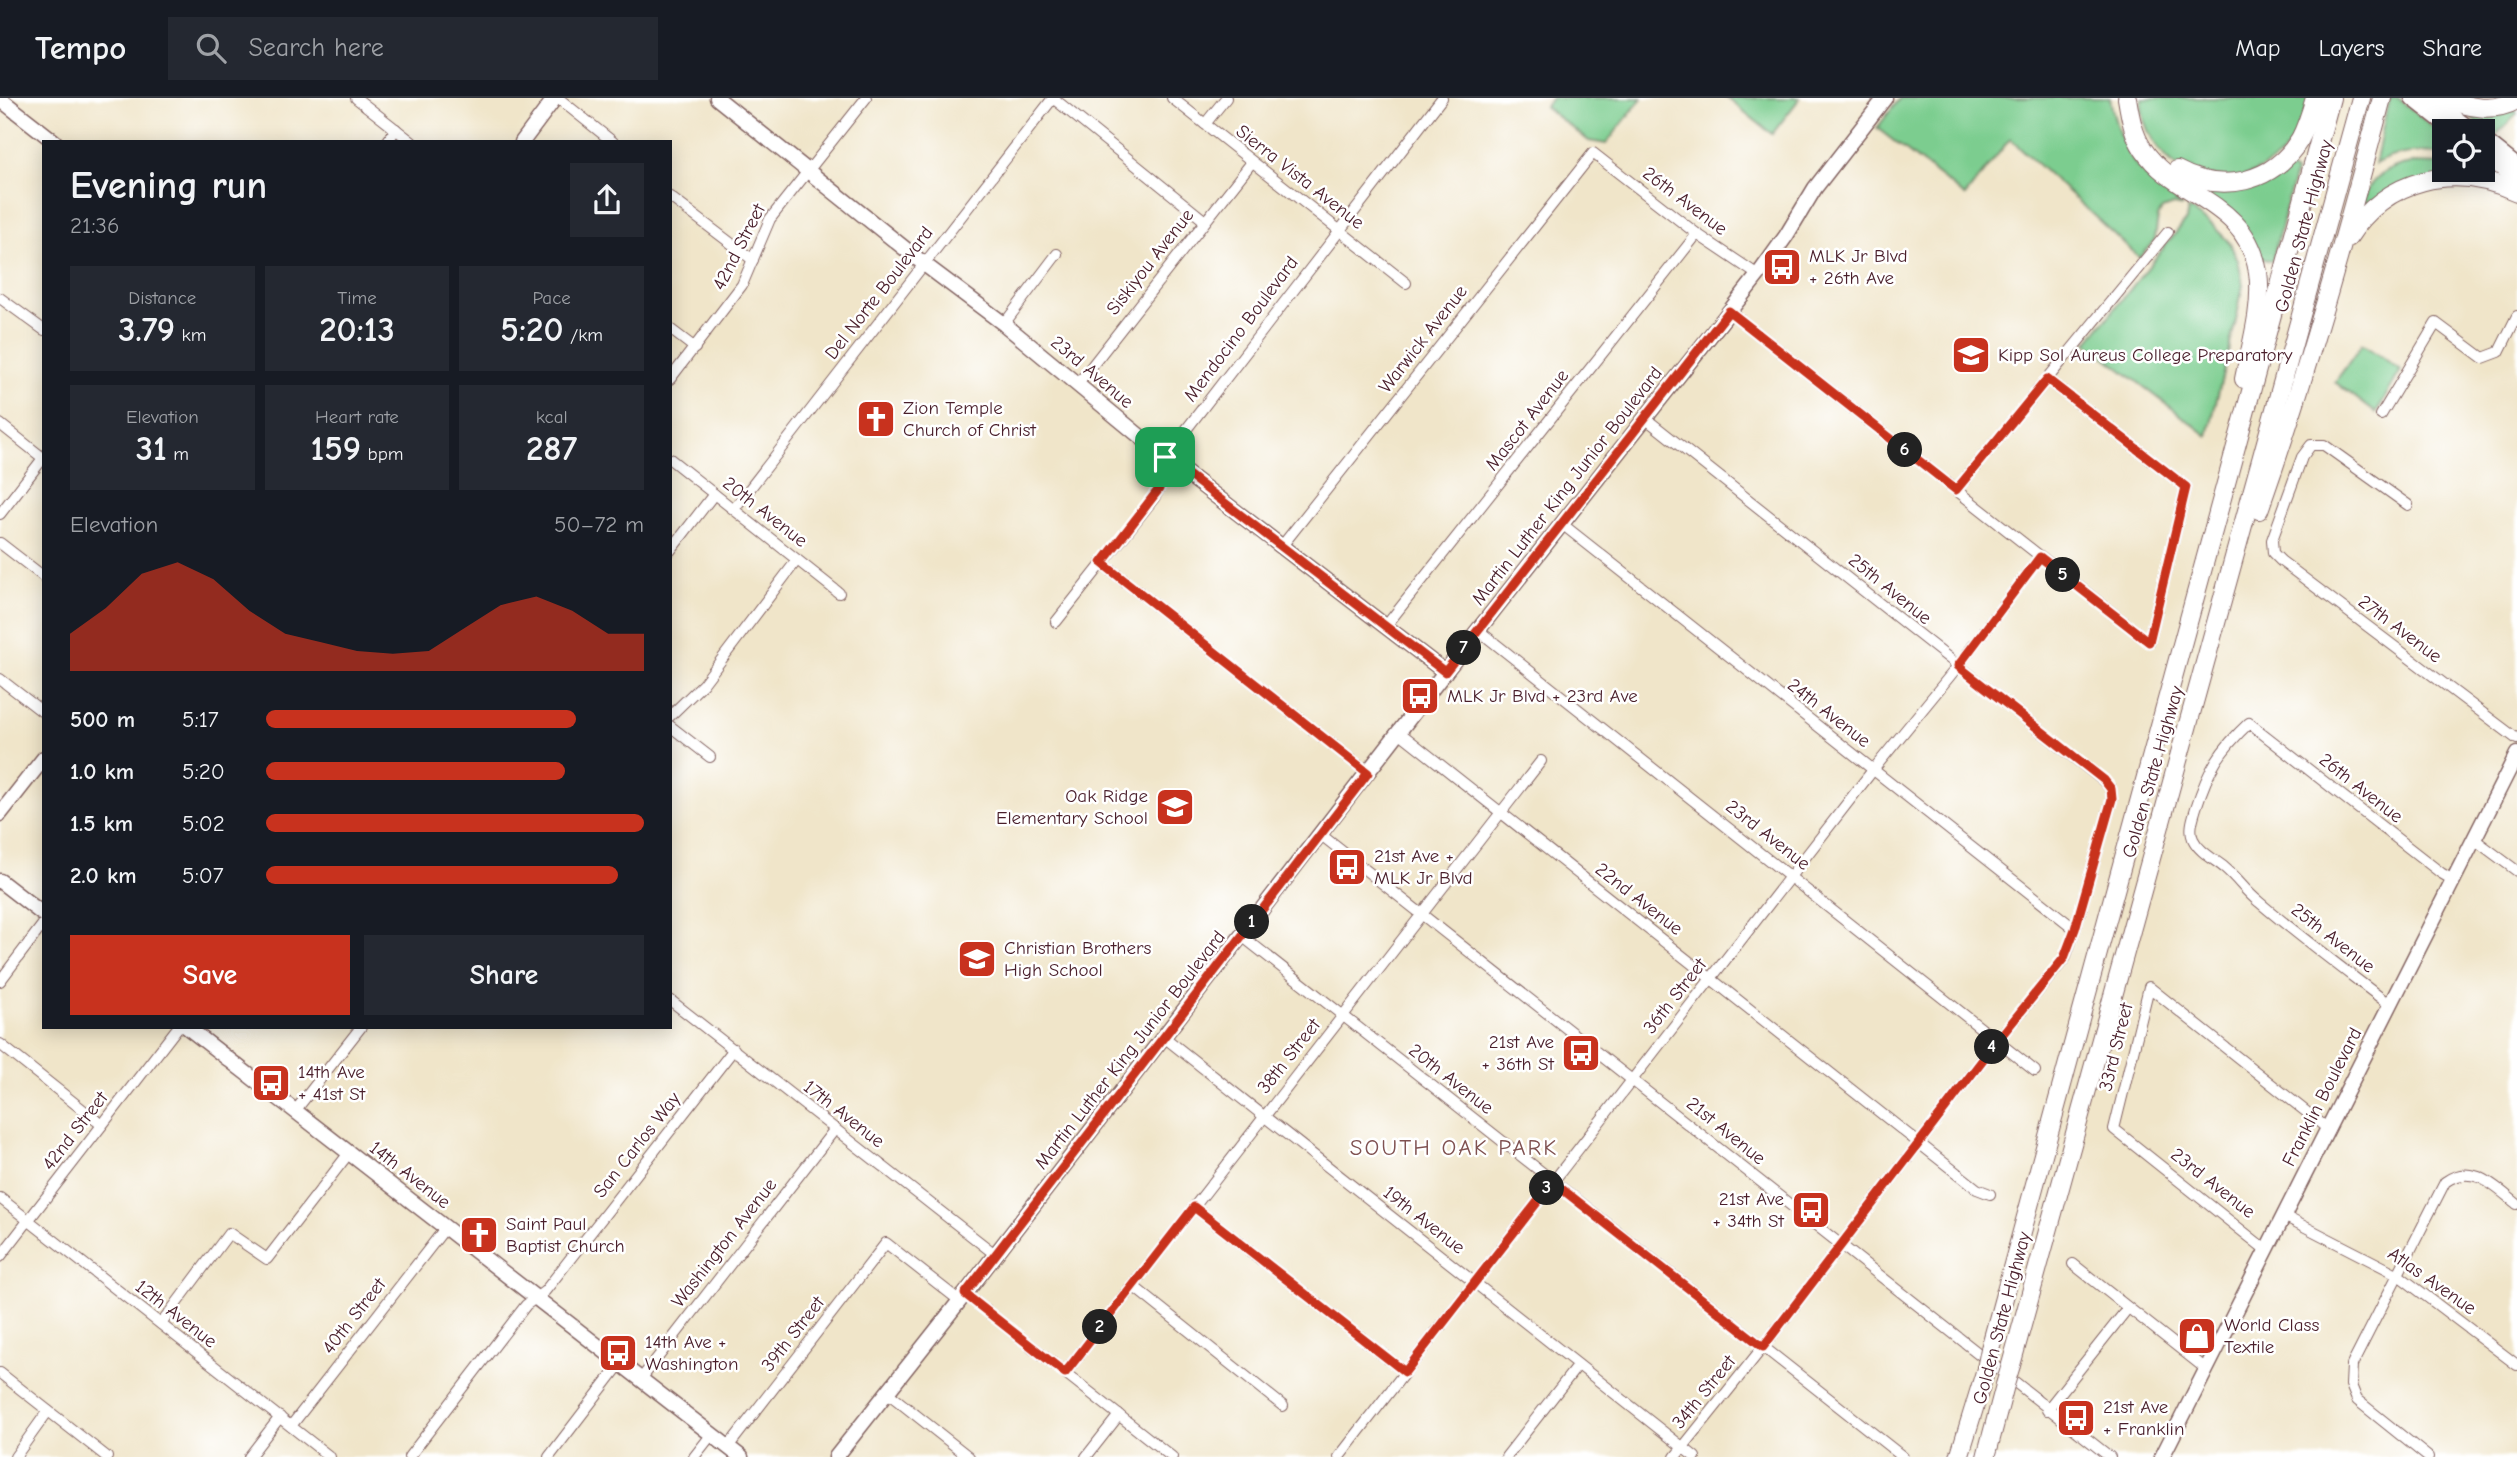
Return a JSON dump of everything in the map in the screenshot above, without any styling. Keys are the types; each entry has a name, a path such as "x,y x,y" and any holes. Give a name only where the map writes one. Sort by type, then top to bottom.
{"highway":[{"path":"2127,98 2131,125 2143,149 2160,169 2221,209 2238,227 2251,248 2258,272 2259,296 2225,485"},
{"path":"2136,98 2141,125 2155,150 2171,167 2193,179 2217,184 2243,181 2267,172 2286,156 2299,140 2315,98"},
{"name":"Golden State Highway","path":"1959,1457 1986,1369 2330,98"},
{"name":"Golden State Highway","path":"1986,1457 2361,98"},
{"path":"2219,611 2264,496 2301,386 2382,98"},
{"path":"2445,98 2465,107 2487,109 2508,105 2517,100"},
{"path":"2342,247 2370,210 2388,196 2412,184 2438,177 2465,176 2491,181 2517,192"}],"street":[{"path":"356,98 410,140"},
{"path":"524,140 556,98 609,140"},
{"name":"23rd Avenue","path":"717,98 1003,324 1165,457 1445,672"},
{"name":"42nd Street","path":"672,377 736,294 770,219 866,98"},
{"path":"1053,98 1205,221"},
{"name":"Del Norte Boulevard","path":"734,509 1053,98"},
{"name":"Sierra Vista Avenue","path":"1172,98 1406,283"},
{"path":"1205,124 1226,98"},
{"name":"Mendocino Boulevard","path":"1056,622 1159,489 1165,457 1442,98"},
{"name":"Martin Luther King Junior Boulevard","path":"836,1457 963,1298 1445,672 1758,275 1815,188 1885,98"},
{"path":"2412,98 2439,119"},
{"path":"2430,98 2457,119"},
{"path":"0,99 52,140"},
{"path":"388,140 396,129"},
{"path":"2495,149 2517,166"},
{"name":"26th Avenue","path":"1593,153 1697,234 1758,275"},
{"name":"Warwick Avenue","path":"1281,547 1593,153"},
{"name":"Siskiyou Avenue","path":"1077,385 1252,162"},
{"path":"2495,164 2517,181"},
{"path":"672,199 753,260"},
{"path":"1956,490 2168,232"},
{"name":"Mascot Avenue","path":"1385,627 1697,234"},
{"path":"1003,324 1057,254"},
{"path":"0,298 42,330"},
{"path":"1729,311 2149,642 2186,487 2047,379"},
{"path":"2381,415 2436,323 2483,358 2499,352 2517,316"},
{"path":"672,331 695,348"},
{"name":"25th Avenue","path":"1645,418 2104,780 2111,789"},
{"path":"0,424 42,456"},
{"name":"27th Avenue","path":"2408,505 2324,445 2311,445 2302,457 2272,540 2273,552 2281,561 2517,739"},
{"path":"0,514 42,458"},
{"name":"20th Avenue","path":"672,461 839,593"},
{"path":"672,548 714,494"},
{"name":"24th Avenue","path":"1562,524 2075,929"},
{"path":"0,543 42,575"},
{"name":"36th Street","path":"1339,1457 1873,770 1958,666 2040,557"},
{"path":"672,714 703,684 797,560"},
{"path":"1102,563 1368,773"},
{"name":"23rd Avenue","path":"1478,630 2035,1071"},
{"path":"0,679 42,711"},
{"name":"26th Avenue","path":"2249,723 2453,880"},
{"name":"25th Avenue","path":"2249,723 2232,739 2206,776 2192,819 2193,840 2260,903 2390,1005"},
{"path":"672,728 710,757"},
{"name":"22nd Avenue","path":"1399,732 1977,1189 1990,1194"},
{"name":"Franklin Boulevard","path":"2162,1457 2517,754"},
{"path":"0,814 42,761"},
{"name":"38th Street","path":"1065,1373 1541,761"},
{"name":"34th Street","path":"1675,1457 2064,958 2075,929 2112,799 2111,789"},
{"name":"21st Avenue","path":"1320,834 2110,1457"},
{"path":"2474,839 2517,871"},
{"path":"0,881 42,913"},
{"path":"0,981 42,926"},
{"name":"20th Avenue","path":"1242,936 1903,1457"},
{"name":"33rd Street","path":"2118,1114 2149,987 2328,1129"},
{"name":"17th Avenue","path":"672,1002 996,1255"},
{"name":"42nd Street","path":"0,1257 176,1029"},
{"name":"14th Avenue","path":"190,1029 741,1457"},
{"path":"295,1111 359,1029"},
{"name":"19th Avenue","path":"1164,1037 1695,1457"},
{"path":"0,1044 102,1125"},
{"name":"San Carlos Way","path":"409,1457 526,1305 545,1291 734,1049"},
{"name":"23rd Avenue","path":"2118,1114 2114,1129 2266,1250"},
{"name":"Washington Avenue","path":"641,1379 835,1129"},
{"path":"161,1324 229,1233 267,1259 349,1153"},
{"path":"2428,1457 2362,1406 2350,1385 2352,1365 2440,1187 2452,1177 2466,1174 2482,1178 2517,1204"},
{"name":"12th Avenue","path":"0,1198 330,1457"},
{"path":"1194,1207 1405,1372"},
{"name":"Atlas Avenue","path":"2284,1216 2397,1274 2517,1365"},
{"name":"40th Street","path":"290,1426 446,1227"},
{"name":"39th Street","path":"728,1447 886,1243 963,1298"},
{"path":"2073,1264 2206,1369"},
{"path":"1133,1286 1283,1406"},
{"path":"963,1298 1065,1373 1169,1456"},
{"path":"2048,1410 2128,1308"},
{"path":"549,1457 621,1363"},
{"path":"1506,1457 1578,1365"},
{"path":"0,1373 107,1457"},
{"path":"888,1393 969,1457"},
{"path":"15,1457 48,1411"},
{"path":"1086,1457 1119,1415"},
{"path":"249,1457 280,1417"},
{"path":"694,1457 712,1434"}],"green space":[{"path":"1552,98 1642,98 1606,144 1589,141 1545,107"},
{"path":"1727,98 1800,98 1772,134"},
{"path":"1900,98 2110,98 2119,134 2134,162 2154,185 2184,207 2173,205 2162,209 2155,239 2140,258 2010,139 1965,196 1877,128"},
{"path":"2142,98 2311,98 2298,131 2283,153 2258,170 2233,178 2188,172 2167,158 2148,129"},
{"path":"2389,98 2398,98 2432,127 2432,153 2400,155 2375,164"},
{"path":"2515,110 2517,114 2495,136 2495,119 2473,119 2474,116 2489,117"},
{"path":"2432,164 2432,182 2450,182 2360,209 2372,183 2384,172 2401,165"},
{"path":"2284,166 2295,173 2272,261 2260,258 2205,195 2209,187"},
{"path":"2188,209 2212,225 2229,242 2238,260 2243,284 2208,436 2087,343 2186,220"},
{"path":"2362,344 2401,370 2376,413 2335,382"}],"place":[{"name":"MLK Jr Blvd + 26th Ave","path":"1782,267"},
{"name":"Kipp Sol Aureus College Preparatory","path":"1971,355"},
{"name":"Zion Temple Church of Christ","path":"876,419"},
{"name":"MLK Jr Blvd + 23rd Ave","path":"1420,696"},
{"name":"Oak Ridge Elementary School","path":"1175,807"},
{"name":"21st Ave + MLK Jr Blvd","path":"1347,867"},
{"name":"Christian Brothers High School","path":"977,959"},
{"name":"21st Ave + 36th St","path":"1581,1053"},
{"name":"14th Ave + 41st St","path":"271,1083"},
{"name":"21st Ave + 34th St","path":"1811,1210"},
{"name":"Saint Paul Baptist Church","path":"479,1235"},
{"name":"World Class Textile","path":"2197,1336"},
{"name":"14th Ave + Washington","path":"618,1353"},
{"name":"21st Ave + Franklin","path":"2076,1418"}],"district":[{"name":"SOUTH OAK PARK","path":"1454,1147"}],"route":[{"path":"1729,311 1956,490 2047,379 2186,487 2149,642 2040,557 1958,666 2104,780 2111,789 2112,799 2075,929 2064,958 1997,1041 1763,1347 1553,1182 1405,1372 1194,1207 1065,1373 965,1294 1368,773 1102,563 1154,498 1159,489 1165,457 1445,672 1729,311"}]}
